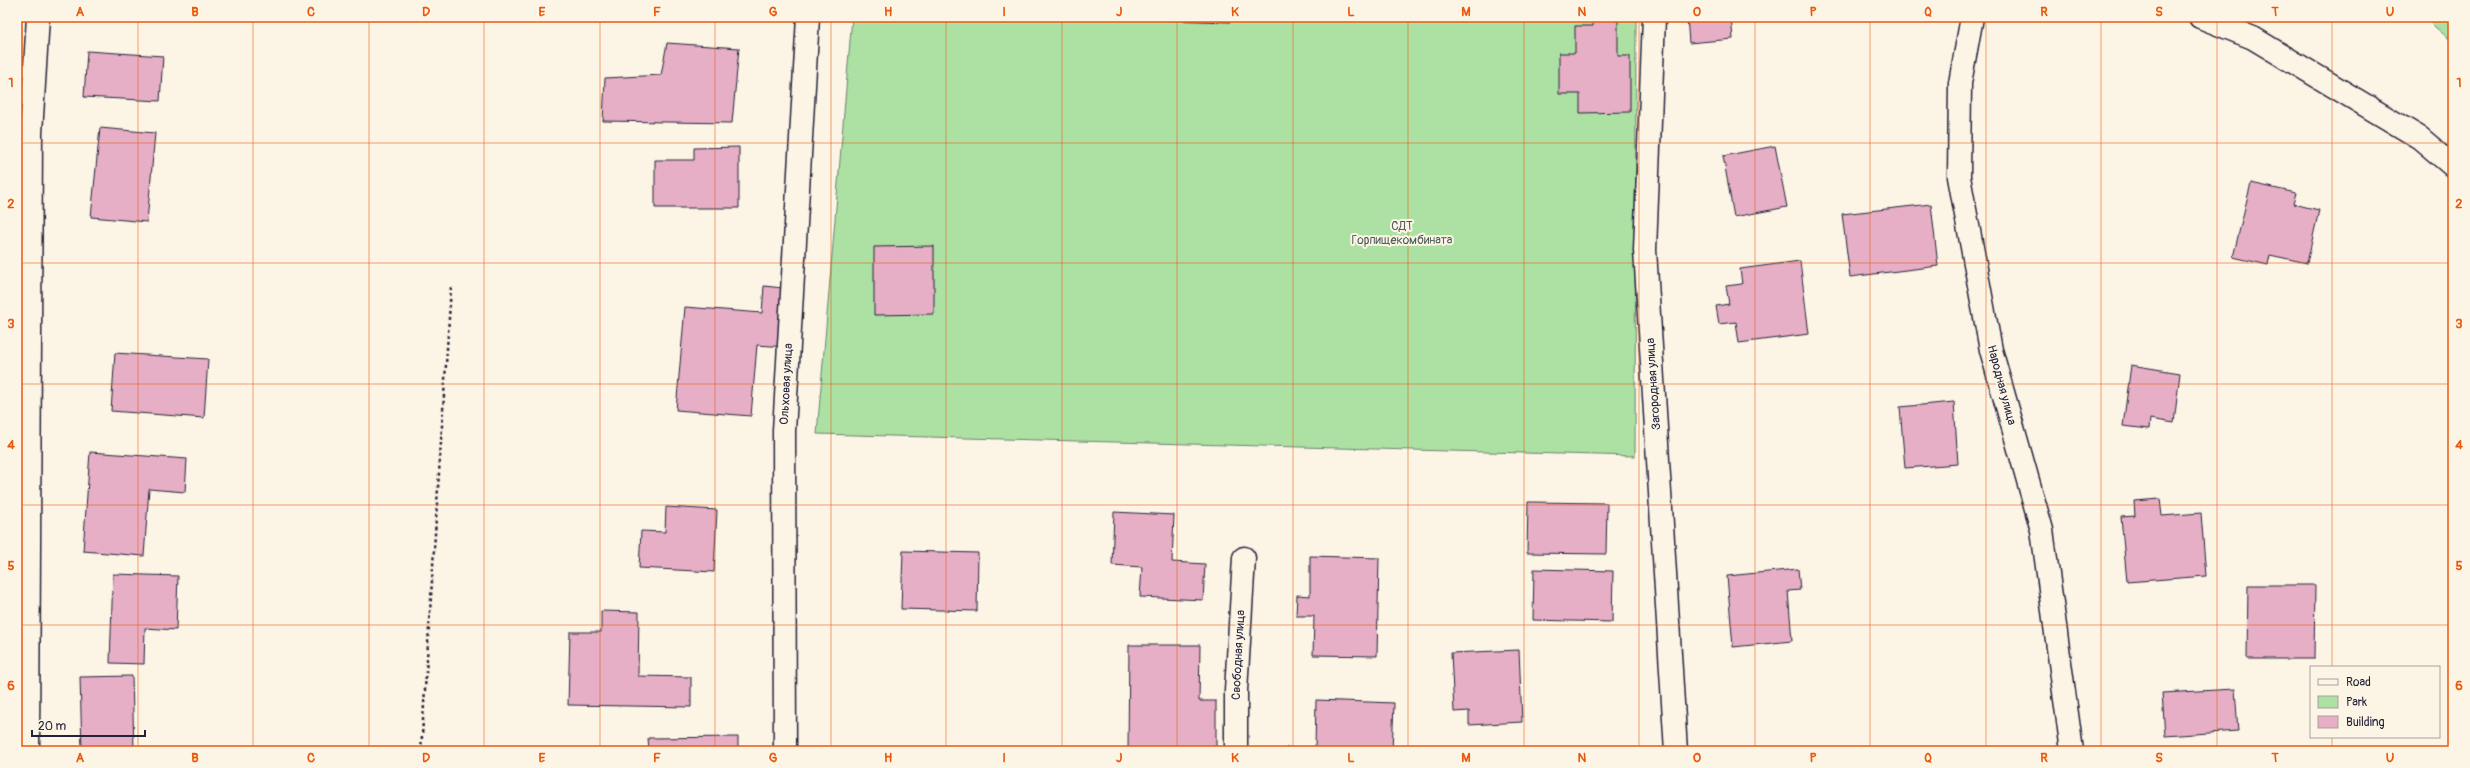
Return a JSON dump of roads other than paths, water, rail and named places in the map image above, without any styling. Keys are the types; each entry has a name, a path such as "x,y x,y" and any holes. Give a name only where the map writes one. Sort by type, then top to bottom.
{"street":[{"path":"28,751 31,133 38,17"},
{"name":"Ольховая улица","path":"785,751 784,431 808,17"},
{"name":"Загородная улица","path":"1654,17 1645,250 1676,751"},
{"name":"Народная улица","path":"1972,17 1960,84 1959,177 1991,350 2042,530 2072,751"},
{"path":"2200,17 2253,38 2420,138 2453,166"},
{"name":"Свободная улица","path":"1236,751 1236,690 1244,558"}],"park label":[{"name":"СДТ Горпищекомбината","path":"1402,233"}]}
